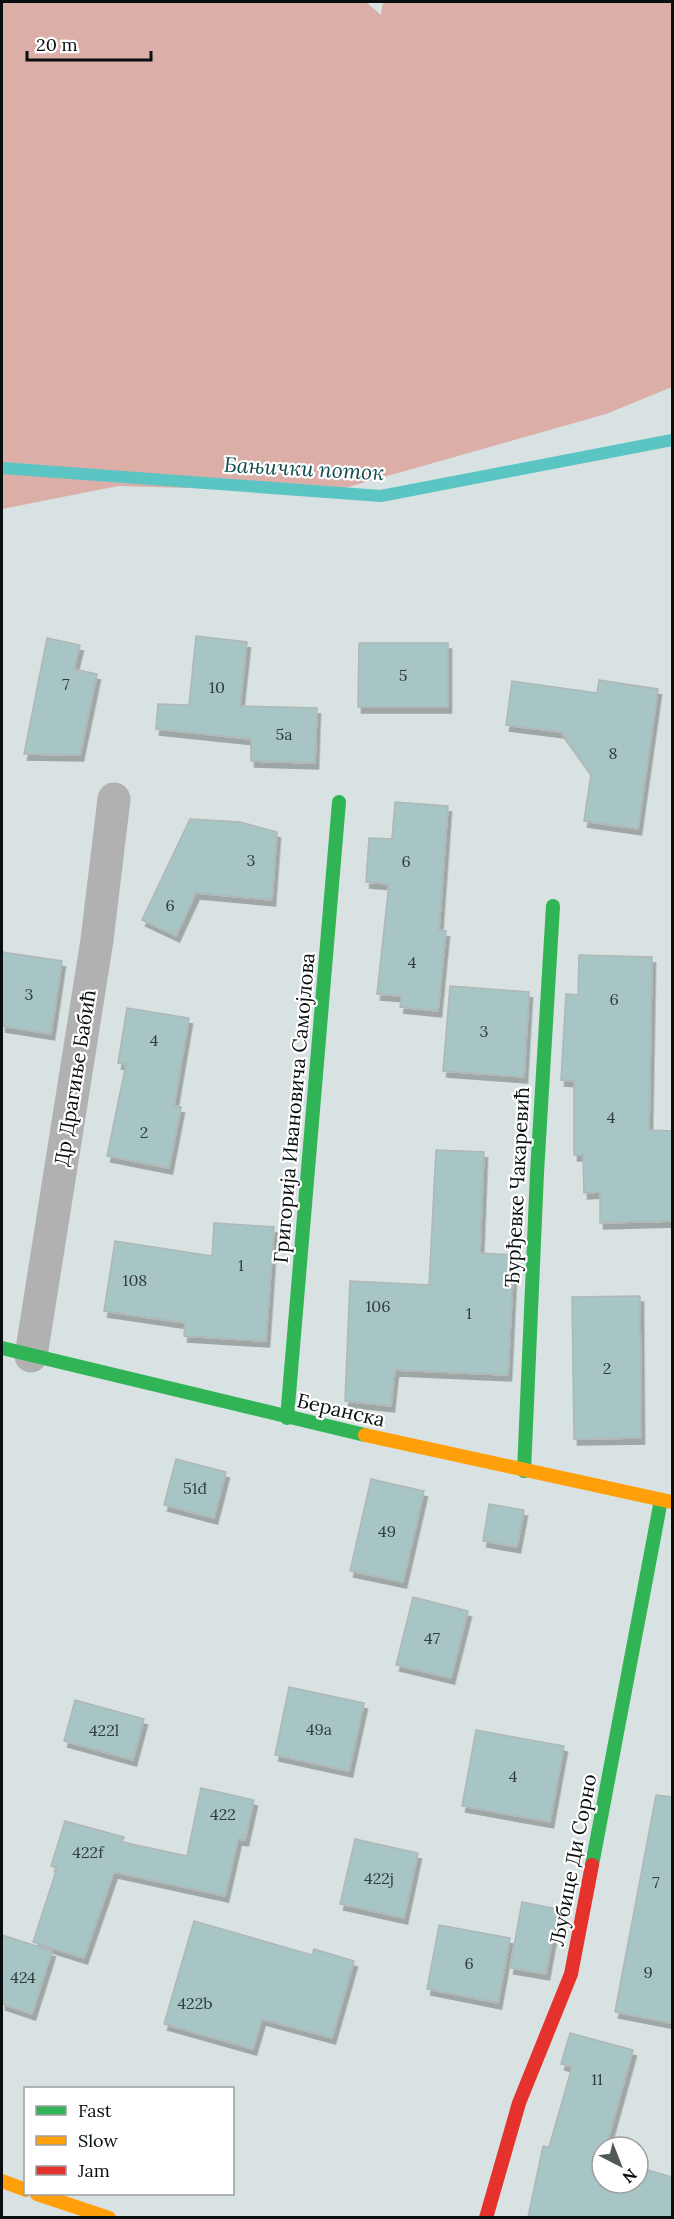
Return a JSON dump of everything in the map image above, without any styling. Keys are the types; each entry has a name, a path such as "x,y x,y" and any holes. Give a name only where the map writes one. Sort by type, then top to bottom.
{"street":[{"name":"Др Драгиње Бабић","path":"16,1352 97,940 114,798"},
{"name":"Григорија Ивановича Самојлова","path":"288,1418 339,802"},
{"name":"Ђурђевке Чакаревић","path":"524,1471 537,1173 554,906"},
{"name":"Беранска","path":"16,1352 288,1418 667,1501"},
{"name":"Љубице Ди Сорно","path":"486,2217 519,2103 571,1974 667,1501"},
{"path":"2,2181 24,2189"},
{"path":"43,2195 109,2217"}],"shaded area":[{"path":"2,2 366,2 381,15 383,2 672,2 672,387 606,414 331,492 118,486 2,509"}],"building":[{"path":"196,636 247,642 240,706 317,708 315,763 251,761 251,739 156,729 158,704 189,705"},
{"path":"47,638 80,645 74,669 97,674 80,755 24,754"},
{"path":"359,643 448,643 448,707 358,707"},
{"path":"599,680 658,689 638,829 584,821 591,774 561,732 506,725 512,681 597,693"},
{"path":"395,802 448,806 439,930 446,931 438,1011 400,1007 402,996 377,994 389,884 366,882 369,838 392,839"},
{"path":"190,819 240,822 277,832 272,900 196,893 176,936 142,920"},
{"path":"2,952 62,961 51,1034 2,1026"},
{"path":"579,955 652,957 649,1130 672,1131 672,1221 600,1223 600,1192 584,1193 583,1155 574,1155 574,1081 561,1080 566,994 578,995"},
{"path":"450,986 529,992 524,1077 443,1071"},
{"path":"127,1008 189,1018 174,1106 181,1107 169,1168 107,1156 126,1064 118,1063"},
{"path":"436,1150 484,1152 480,1253 514,1255 508,1375 395,1370 391,1406 345,1401 350,1281 429,1285"},
{"path":"214,1223 274,1227 266,1341 184,1336 185,1323 104,1311 115,1241 212,1256"},
{"path":"640,1296 641,1438 574,1439 572,1297"},
{"path":"176,1459 226,1472 214,1518 164,1505"},
{"path":"371,1479 424,1491 403,1582 350,1571"},
{"path":"489,1504 524,1510 517,1547 483,1541"},
{"path":"413,1597 468,1611 451,1678 396,1665"},
{"path":"289,1687 364,1703 349,1771 275,1755"},
{"path":"75,1700 144,1719 133,1760 64,1741"},
{"path":"476,1730 564,1746 550,1822 462,1806"},
{"path":"201,1788 254,1800 245,1840 238,1839 225,1896 114,1872 84,1958 33,1942 57,1868 51,1866 65,1821 124,1837 122,1842 187,1856"},
{"path":"656,1795 672,1797 672,2023 615,2012"},
{"path":"355,1839 418,1853 404,1918 340,1904"},
{"path":"522,1902 558,1909 546,1974 510,1968"},
{"path":"194,1921 312,1955 314,1949 354,1961 332,2038 262,2019 253,2049 164,2024"},
{"path":"439,1925 510,1938 498,2003 427,1989"},
{"path":"2,1935 52,1951 32,2014 2,2004"},
{"path":"570,2033 633,2050 609,2135 590,2135 590,2195 650,2195 650,2171 672,2177 672,2217 528,2217 543,2146 549,2147 572,2067 561,2064"}],"waterway":[{"name":"Бањички поток","path":"2,468 381,496 672,440"}],"traffic: fast":[{"path":"287,1418 339,802"},
{"path":"524,1471 537,1173 553,906"},
{"path":"2,1348 365,1435"},
{"path":"592,1865 661,1500"}],"traffic: slow":[{"path":"365,1435 672,1502"},
{"path":"2,2181 24,2189"},
{"path":"40,2195 109,2218"}],"traffic: jam":[{"path":"486,2218 519,2103 571,1974 592,1865"}]}
